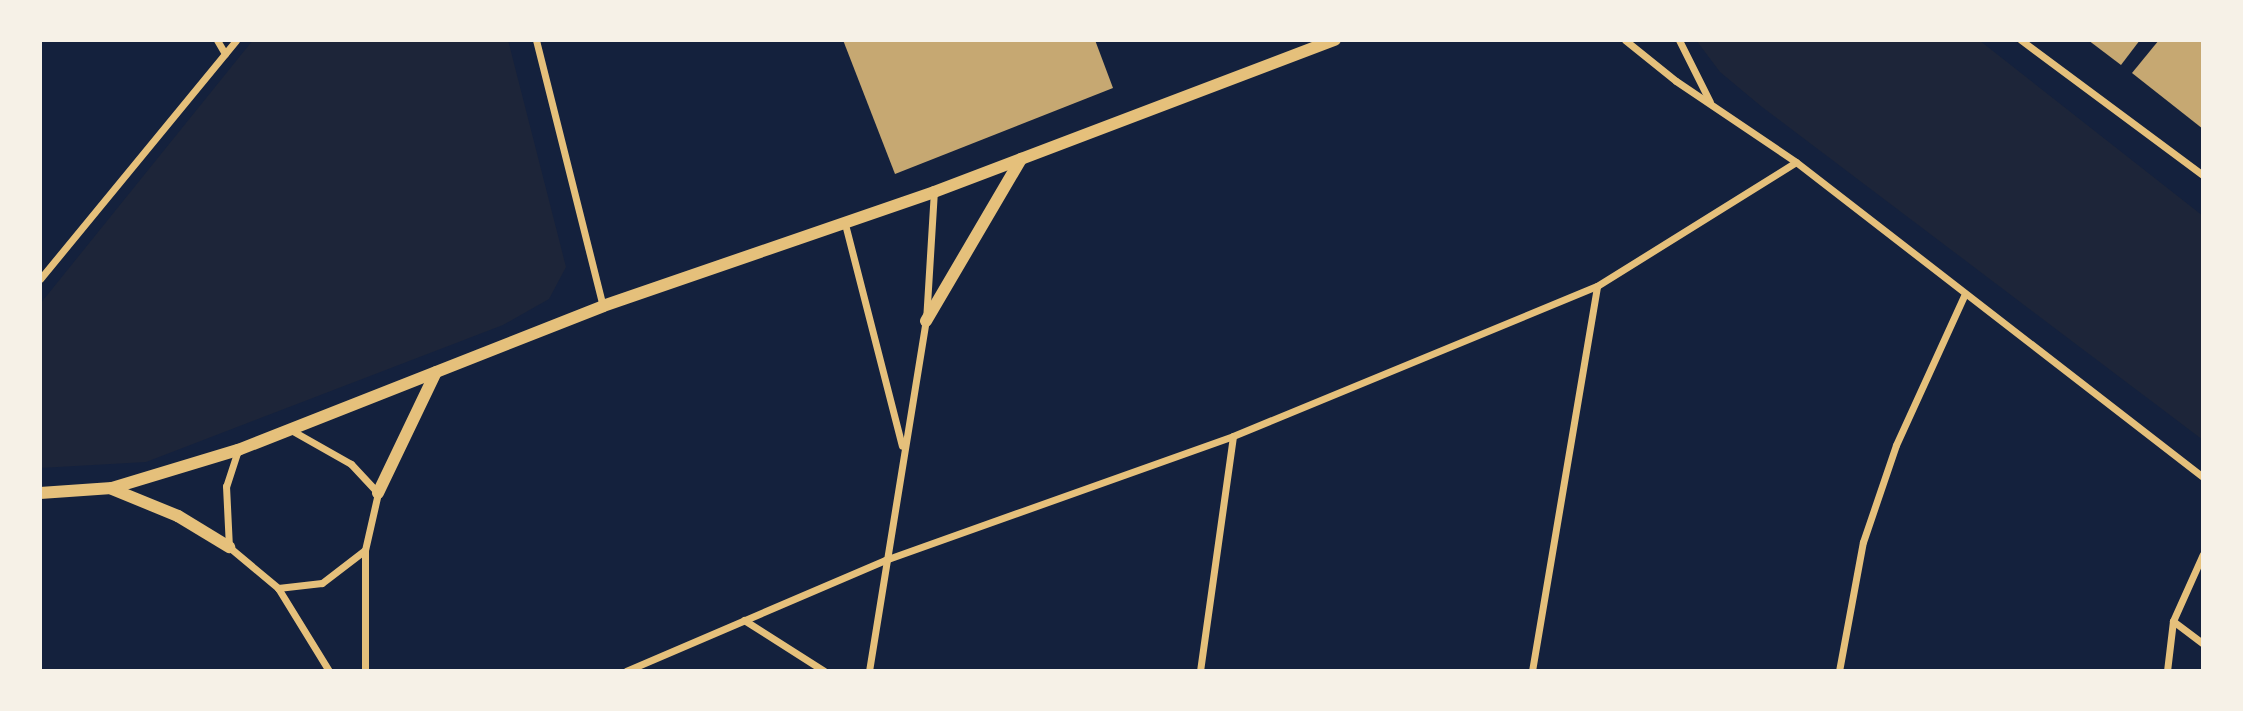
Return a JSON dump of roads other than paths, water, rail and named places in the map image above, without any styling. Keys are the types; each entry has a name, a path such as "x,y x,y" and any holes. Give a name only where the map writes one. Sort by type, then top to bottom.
{"street":[{"path":"217,40 225,54"},
{"path":"40,279 236,40"},
{"path":"536,40 603,306"},
{"path":"40,493 112,488 237,450 603,306 934,192 1335,40"},
{"path":"1625,40 1796,162 1964,296 2203,477"},
{"path":"1679,40 1710,103"},
{"path":"2021,40 2203,175"},
{"path":"926,321 1021,159"},
{"path":"626,671 885,560 1233,436 1597,286 1796,162"},
{"path":"869,671 926,321 934,192"},
{"path":"845,224 903,450"},
{"path":"1532,671 1597,286"},
{"path":"1839,671 1867,530 1895,445 1964,296"},
{"path":"365,671 365,550 378,493 436,372"},
{"path":"291,430 351,464 378,493"},
{"path":"1199,671 1233,436"},
{"path":"229,547 226,486 237,450"},
{"path":"112,488 178,516 229,547 278,588 330,671"},
{"path":"278,588 322,583 365,550"},
{"path":"2167,671 2174,621 2203,554"},
{"path":"744,620 824,671"},
{"path":"2174,621 2203,644"}]}
